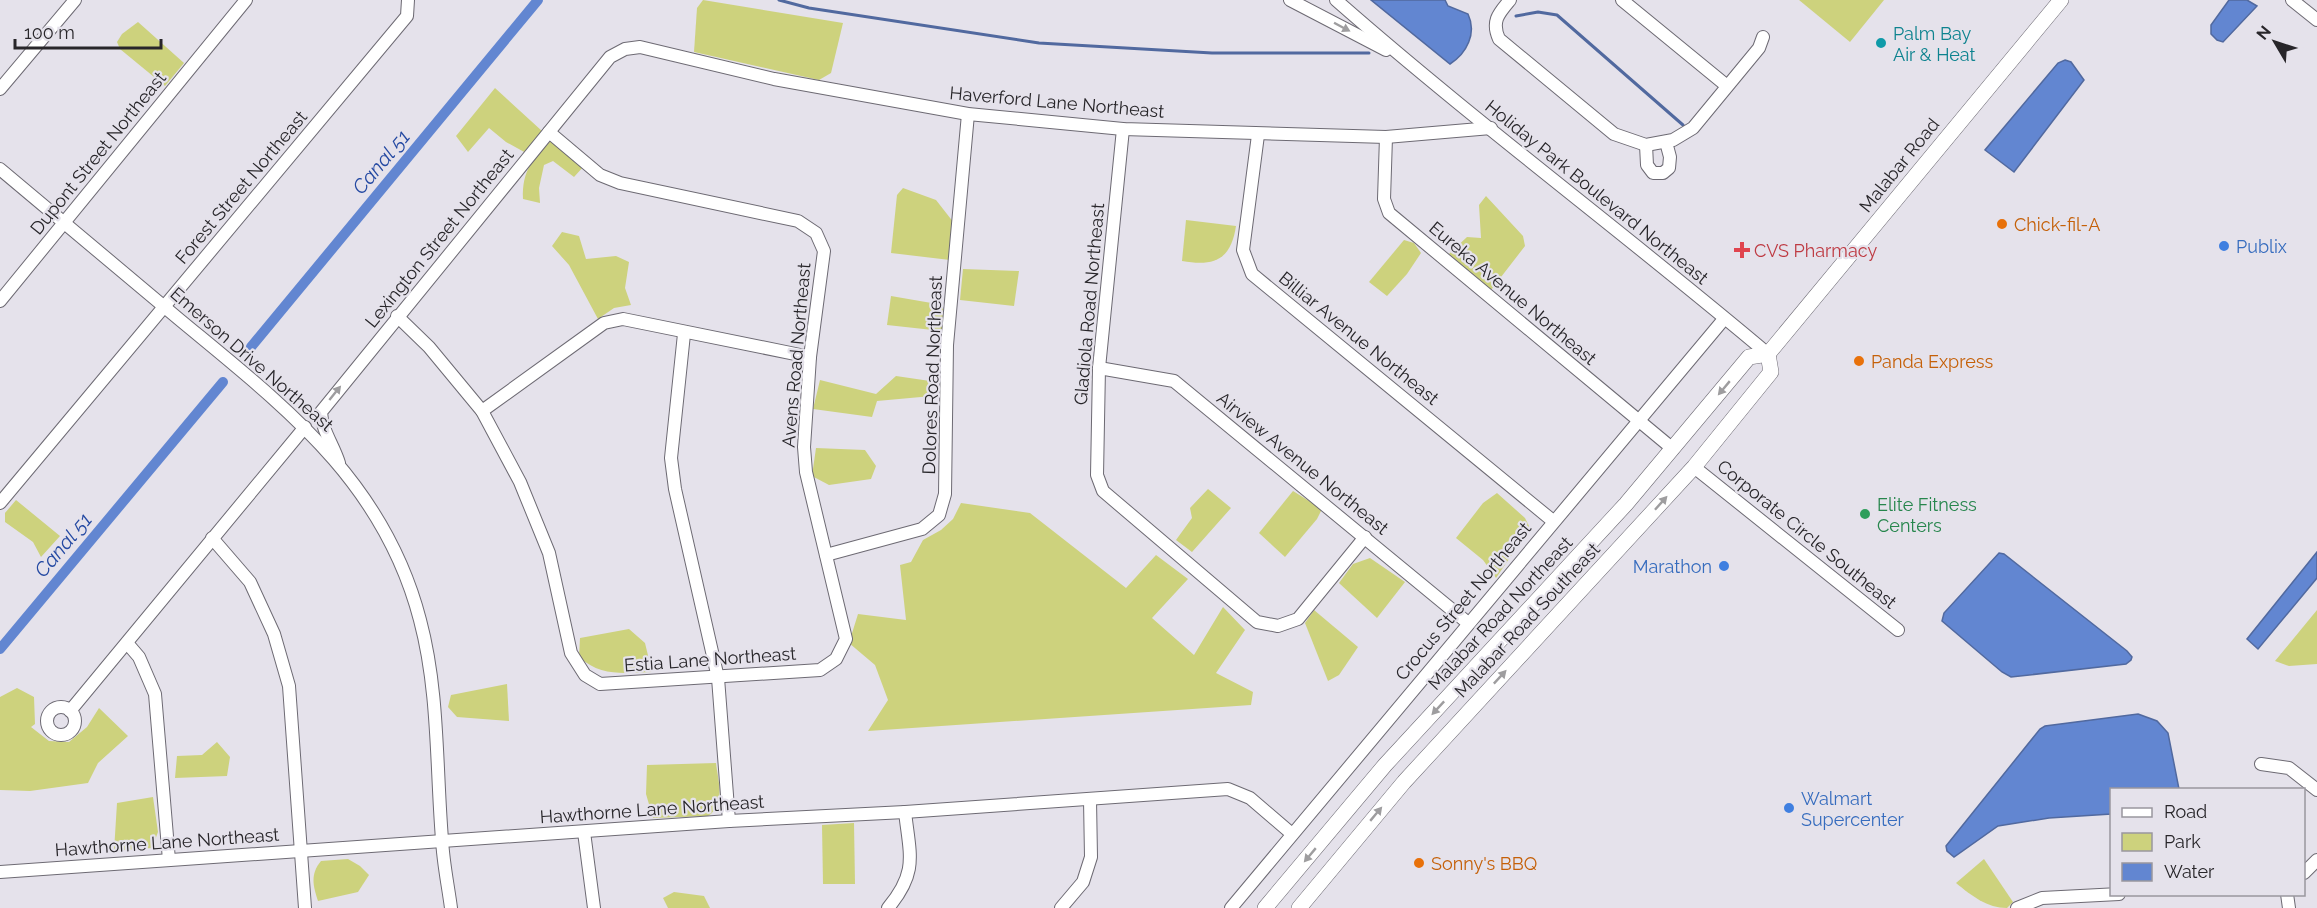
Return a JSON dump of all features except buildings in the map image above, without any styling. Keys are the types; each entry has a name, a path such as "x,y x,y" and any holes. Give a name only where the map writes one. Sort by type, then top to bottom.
{"main road":[{"name":"Malabar Road","path":"1768,354 2061,0"},
{"name":"Malabar Road Northeast","path":"1265,908 1385,765 1634,495 1749,357 1768,354"},
{"name":"Malabar Road Southeast","path":"1299,908 1404,782 1694,467 1771,372 1768,354"},
{"path":"1628,539 1634,495"}],"street":[{"path":"0,90 75,0"},
{"name":"Dupont Street Northeast","path":"0,301 246,0"},
{"name":"Forest Street Northeast","path":"0,503 407,16 408,0"},
{"name":"Holiday Park Boulevard Northeast","path":"1290,0 1403,59"},
{"name":"Holiday Park Boulevard Northeast","path":"1336,0 1403,59 1768,354"},
{"path":"1510,0 1496,16 1494,28 1499,39 1614,134 1646,145 1666,142 1693,128 1759,48 1763,37"},
{"path":"1623,0 1727,86"},
{"path":"2296,4 2317,13"},
{"path":"2296,4 2317,20"},
{"name":"Haverford Lane Northeast","path":"625,49 640,47 774,79 968,114 1123,129 1258,135 1386,137 1491,128"},
{"name":"Lexington Street Northeast","path":"339,463 334,448 321,428 321,412 610,57 625,49"},
{"name":"Dolores Road Northeast","path":"826,555 922,530 939,515 945,494 947,345 968,114"},
{"name":"Gladiola Road Northeast","path":"1123,129 1099,368 1097,475 1103,491 1257,622 1278,626 1298,619 1365,537"},
{"name":"Avens Road Northeast","path":"549,132 600,175 620,183 798,221 816,233 824,251 810,357 804,447 806,472 846,639 836,659"},
{"name":"Billiar Avenue Northeast","path":"1258,135 1243,250 1252,274 1553,521"},
{"name":"Eureka Avenue Northeast","path":"1386,137 1384,199 1389,213 1673,448"},
{"path":"1646,145 1647,165 1653,173 1663,173 1669,168 1670,157 1666,142"},
{"name":"Emerson Drive Northeast","path":"0,169 305,427 339,463 371,508 401,561 420,618 432,671 442,843 450,908"},
{"path":"397,316 429,347 482,411 604,323 623,319 684,334 810,357"},
{"name":"Crocus Street Northeast","path":"1231,908 1724,319"},
{"path":"684,334 671,458 675,489 718,678 729,821"},
{"name":"Airview Avenue Northeast","path":"1099,368 1174,381 1468,623"},
{"name":"Estia Lane Northeast","path":"482,411 520,482 549,553 571,653 585,675 600,684 718,678 820,670 836,659"},
{"path":"70,711 305,427"},
{"name":"Corporate Circle Southeast","path":"1694,467 1898,630"},
{"path":"212,538 250,582 274,634 289,686 304,908"},
{"path":"127,643 139,657 155,694 169,860"},
{"path":"2261,764 2289,768 2317,790"},
{"name":"Hawthorne Lane Northeast","path":"0,872 1228,789 1250,798 1292,834"},
{"path":"1061,908 1083,882 1091,857 1090,800"},
{"path":"888,908 903,891 911,869 905,812"},
{"path":"584,832 594,908"},
{"path":"2305,872 2317,860"},
{"path":"2017,908 2042,898 2110,895"}],"green space":[{"path":"703,0 843,23 831,73 819,80 694,52 697,8"},
{"path":"1799,0 1884,0 1850,42"},
{"path":"138,22 184,63 165,86 120,49 117,42 122,34"},
{"path":"495,88 542,131 526,153 506,142 489,128 468,152 456,136"},
{"path":"553,139 584,166 574,177 553,161 544,165 539,188 540,203 523,199 524,180 530,165"},
{"path":"903,188 936,200 954,223 950,260 891,253 897,195"},
{"path":"1486,196 1523,236 1525,246 1491,290 1449,254 1467,237 1481,238 1479,205"},
{"path":"1186,220 1236,226 1230,246 1220,258 1212,261 1194,263 1182,261"},
{"path":"562,232 579,236 586,259 616,256 629,262 625,288 631,305 614,308 598,319 569,265 552,246"},
{"path":"1404,240 1414,243 1421,253 1407,274 1387,296 1369,282"},
{"path":"963,269 1019,271 1014,306 960,300"},
{"path":"891,296 943,305 942,331 887,325"},
{"path":"896,376 930,381 932,396 877,401 872,417 813,409 820,380 876,394"},
{"path":"816,448 865,450 876,466 871,479 829,485 812,476"},
{"path":"1208,489 1231,508 1192,552 1176,540 1192,518 1190,508"},
{"path":"1293,491 1322,509 1317,519 1285,557 1259,533"},
{"path":"1497,493 1525,518 1530,528 1496,578 1483,560 1456,538 1483,503"},
{"path":"16,500 60,536 41,557 33,542 5,522 5,513"},
{"path":"961,503 1030,513 1126,588 1156,555 1188,579 1152,618 1194,655 1223,607 1245,630 1216,673 1253,692 1251,705 868,731 888,700 875,665 849,643 858,614 906,620 900,565 911,562 923,540 941,530 953,519"},
{"path":"1370,558 1405,582 1377,618 1339,583 1353,564"},
{"path":"1314,610 1358,647 1339,675 1328,681 1305,623"},
{"path":"2317,610 2317,664 2289,666 2275,661"},
{"path":"629,629 645,643 652,672 604,671 579,657 580,638"},
{"path":"507,684 509,721 457,717 448,707 451,695"},
{"path":"17,688 34,697 35,724 31,727 49,741 69,742 87,727 99,708 128,736 98,763 88,783 30,791 0,790 0,697"},
{"path":"217,742 230,757 227,776 175,778 177,756 202,755"},
{"path":"716,763 720,792 714,811 708,816 653,818 646,794 647,765"},
{"path":"153,797 158,832 152,848 114,851 117,803"},
{"path":"854,823 855,884 823,884 822,825"},
{"path":"348,859 369,875 358,892 318,901 314,880 315,871 321,861"},
{"path":"1984,859 2013,902 2007,908 1986,904 1956,883"},
{"path":"674,892 704,896 710,908 668,908 663,898"}],"water":[{"path":"1371,0 1445,0 1448,6 1468,14 1471,21 1469,42 1450,64"},
{"path":"2229,0 2247,0 2257,6 2223,42 2211,34 2211,25"},
{"path":"2065,60 2071,62 2084,80 2014,172 1985,150 2058,63"},
{"path":"2317,552 2317,578 2258,649 2247,639"},
{"path":"1999,553 2004,554 2127,651 2132,657 2131,660 2126,664 2011,677 2002,672 1942,621 1944,613"},
{"path":"2138,714 2157,721 2168,733 2179,788 2110,788 2110,814 2049,818 1998,826 1954,857 1947,851 1946,846 2040,729 2045,726"}],"waterway":[{"name":"Canal 51","path":"251,347 538,0"},
{"path":"779,0 809,8 1039,43 1212,53 1369,53"},
{"path":"1516,16 1538,12 1557,15 1683,125"},
{"name":"Canal 51","path":"0,649 223,382"}],"place":[{"name":"Palm Bay Air & Heat","path":"1881,43"},
{"name":"Chick-fil-A","path":"2002,224"},
{"name":"Publix","path":"2224,246"},
{"name":"CVS Pharmacy","path":"1742,250"},
{"name":"Panda Express","path":"1859,361"},
{"name":"Elite Fitness Centers","path":"1865,514"},
{"name":"Marathon","path":"1724,566"},
{"name":"Walmart Supercenter","path":"1789,808"},
{"name":"Sonny's BBQ","path":"1419,863"}]}
